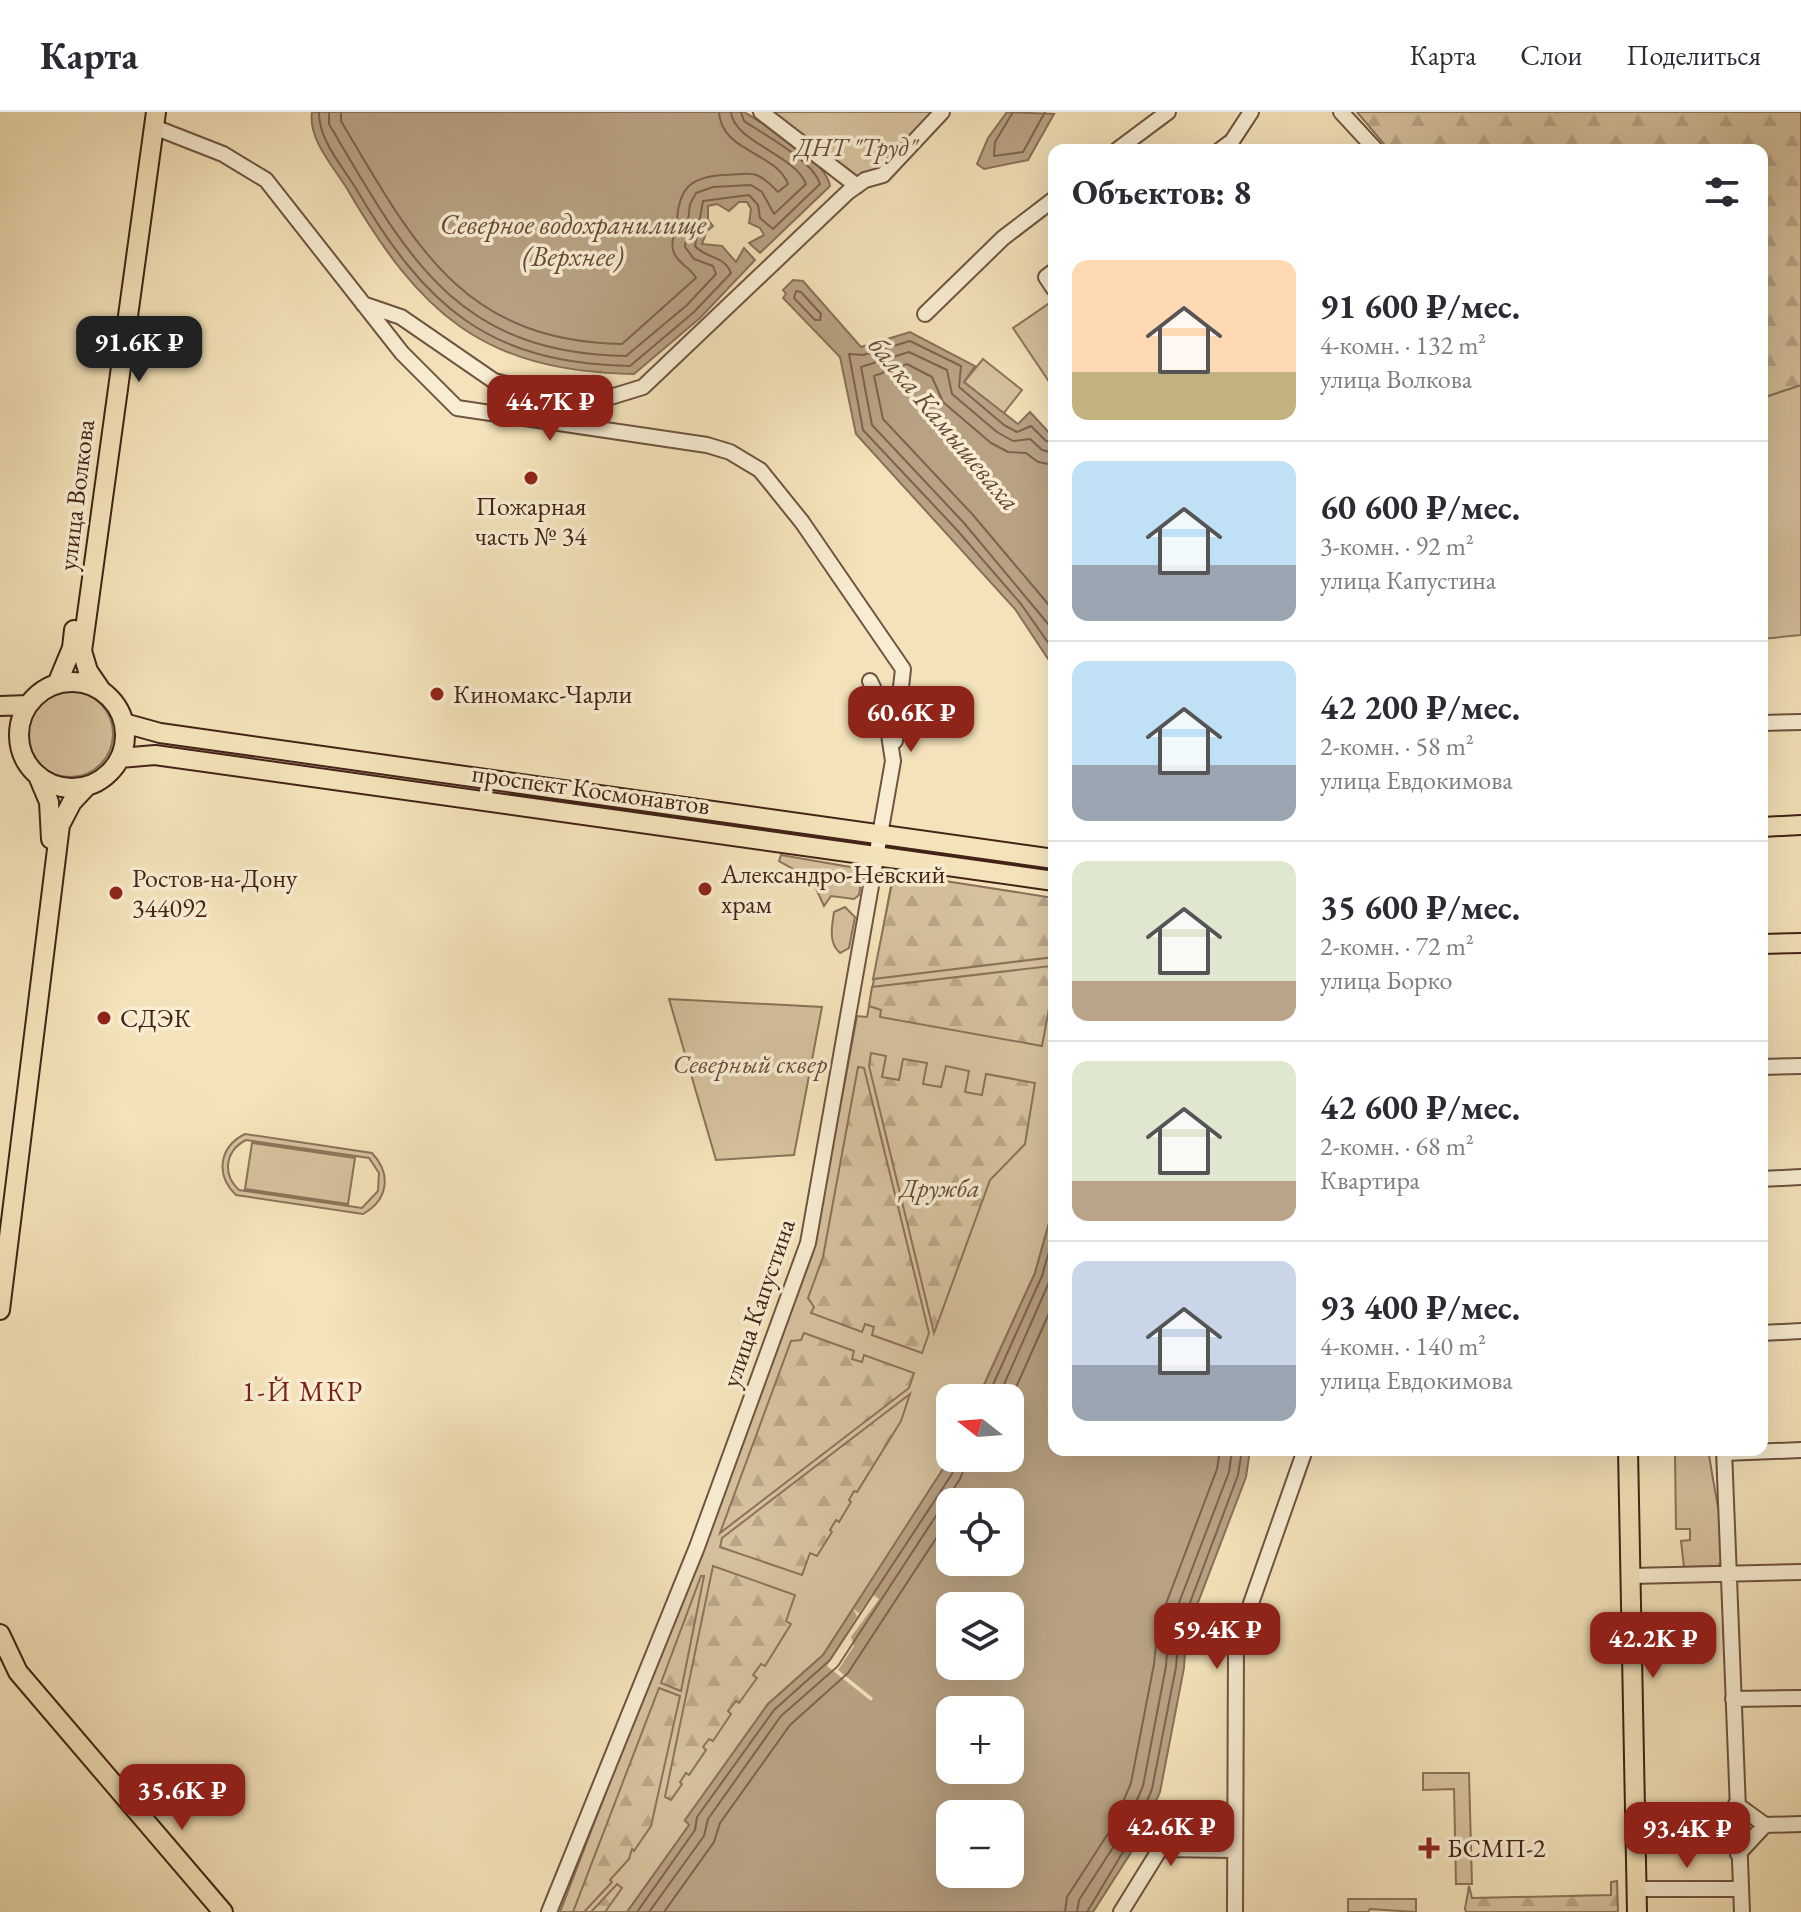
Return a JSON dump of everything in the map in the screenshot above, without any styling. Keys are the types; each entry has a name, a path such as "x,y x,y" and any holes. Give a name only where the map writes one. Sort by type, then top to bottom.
{"main road":[{"name":"улица Волкова","path":"57,684 72,648 152,117"},
{"name":"улица Волкова","path":"101,690 88,671 82,651 152,117"},
{"path":"0,1253 53,824 49,802 38,776 21,750 19,728 28,705 40,693 57,684 84,683 101,690 112,700 124,723 125,740 112,771 87,786 72,802 60,825 0,1310"},
{"path":"0,706 28,705"},
{"name":"проспект Космонавтов","path":"124,723 160,733 1048,858"},
{"path":"0,742 21,750"},
{"name":"проспект Космонавтов","path":"120,758 155,755 1048,880"},
{"path":"38,776 55,785 87,786"},
{"path":"1768,827 1801,825"},
{"path":"1768,944 1801,943"},
{"path":"1628,1456 1637,1912"},
{"path":"0,1634 18,1672 223,1912"},
{"path":"0,1668 12,1676 214,1912"}],"street":[{"path":"761,112 857,186"},
{"path":"363,304 401,317 494,381 548,394 604,399 643,387 857,186 883,175 942,112"},
{"path":"1125,144 1168,112"},
{"path":"1232,144 1251,112"},
{"path":"1341,112 1370,144"},
{"path":"152,117 266,180 402,353 457,408 707,445 730,452 760,470 802,522 903,669 893,761"},
{"path":"925,314 1003,238 1048,204"},
{"name":"улица Капустина","path":"549,1912 697,1547 808,1243 893,761 886,715 870,681"},
{"path":"1768,723 1801,722"},
{"path":"1768,1067 1801,1066"},
{"path":"1768,1179 1801,1177"},
{"path":"1768,1333 1801,1331"},
{"path":"1768,1450 1801,1450"},
{"path":"1235,1912 1236,1646 1303,1456"},
{"path":"1724,1456 1742,1912"},
{"path":"1631,1576 1801,1572"},
{"path":"1733,1699 1801,1698"},
{"path":"1736,1804 1765,1825 1801,1824"},
{"path":"1738,1854 1765,1825"},
{"path":"1121,1912 1160,1849 1235,1850"},
{"path":"1636,1889 1739,1889"}],"green space":[{"name":"ДНТ \"Труд\"","path":"754,112 945,112 893,169 849,189 807,148"},
{"path":"1357,112 1801,112 1801,385 1768,396 1768,144 1384,144"},
{"path":"1048,304 1048,380 1013,328"},
{"path":"983,359 1022,390 1003,414 964,382"},
{"path":"1801,385 1801,635 1768,638 1768,396"},
{"path":"70,691 94,698 106,710 113,734 106,758 94,770 70,777 46,770 34,758 27,734 34,710 46,698"},
{"path":"781,855 856,868 862,877 859,895 854,899 831,896 824,906 812,880 779,861"},
{"path":"894,873 1048,897 1048,958 873,979"},
{"name":"Дружба","path":"893,875 1048,898 1048,1226 1035,1273 984,1384 936,1384 936,1472 943,1472 823,1655 768,1704 685,1821 690,1824 627,1912 560,1912 813,1253 857,1016 867,1017"},
{"path":"845,907 855,917 849,948 840,953 832,939 832,923 834,912"},
{"path":"1048,966 1048,1014 1042,1046 880,1017 881,1010 869,1006 872,987"},
{"name":"Северный сквер","path":"669,999 822,1007 794,1155 716,1160"},
{"path":"871,1053 886,1056 882,1077 899,1080 903,1059 927,1063 923,1084 941,1087 946,1066 969,1071 965,1092 982,1095 986,1074 1035,1083 1025,1144 990,1180 934,1333 869,1066"},
{"path":"858,1067 864,1068 929,1333 922,1353 872,1335 874,1327 865,1324 862,1332 811,1313 814,1307 808,1298 823,1257"},
{"path":"245,1134 372,1153 383,1169 382,1194 378,1202 363,1214 236,1195 225,1179 223,1162 236,1140","holes":["246,1140 369,1158 379,1173 378,1191 362,1208 239,1190 228,1170 230,1156"]},
{"path":"252,1143 355,1158 348,1204 245,1189"},
{"path":"804,1333 854,1351 852,1359 862,1362 864,1355 914,1373 909,1388 720,1533 791,1341 801,1340"},
{"path":"910,1394 901,1421 857,1492 854,1491 849,1500 851,1502 839,1522 836,1520 817,1556 810,1553 802,1575 720,1547 722,1538"},
{"path":"1675,1456 1709,1456 1724,1560 1718,1566 1684,1567 1681,1541 1690,1540 1690,1529 1676,1529"},
{"path":"713,1566 795,1595 786,1621 791,1624 765,1666 761,1664 753,1675 757,1678 739,1703 736,1701 728,1711 731,1714 713,1741 709,1739 703,1747 706,1750 689,1775 686,1773 671,1800 665,1797"},
{"path":"701,1576 704,1576 681,1691 661,1683"},
{"path":"659,1688 680,1696 651,1826 634,1851 632,1849 629,1859 610,1880 612,1882 584,1912 573,1912"},
{"path":"1423,1773 1469,1773 1472,1884 1456,1884 1454,1789 1423,1790"},
{"path":"1617,1881 1618,1912 1466,1912 1465,1909 1469,1886 1472,1898 1611,1895 1611,1882"},
{"path":"617,1884 622,1888 605,1912 591,1912"},
{"path":"1348,1899 1416,1899 1416,1912 1370,1909 1368,1912 1348,1912"}],"water":[{"name":"Северное водохранилище (Верхнее)","path":"312,112 744,112 807,155 826,176 830,186 760,253 749,243 764,235 760,228 749,223 751,209 747,202 739,202 729,211 717,204 708,206 708,220 713,226 707,231 702,244 722,246 736,262 744,248 755,260 700,318 634,374 581,370 535,361 496,347 461,327 430,301 373,231 328,160 314,132"},
{"path":"1007,112 1054,114 1028,160 984,169 977,164 988,138"},
{"name":"балка Камышеваха","path":"793,280 803,281 861,347 910,332 975,366 964,382 1018,424 1030,412 1048,432 1048,659 1015,609 856,434 840,357 783,298 786,294 783,290"},
{"path":"1048,1226 1048,1456 1249,1456 1246,1477 1186,1634 1184,1668 1160,1792 1139,1840 1093,1912 627,1912 689,1825 685,1820 768,1704 823,1655 941,1472 1024,1472 1024,1384 984,1384 1035,1273"}],"pier":[{"path":"872,1594 879,1599 851,1637 854,1646 838,1670 873,1698 871,1701 827,1666 857,1616 853,1609 859,1613"}],"place":[{"name":"Пожарная часть № 34","path":"531,478"},
{"name":"Киномакс-Чарли","path":"437,694"},
{"name":"Александро-Невский храм","path":"705,889"},
{"name":"Ростов-на-Дону 344092","path":"116,893"},
{"name":"СДЭК","path":"104,1018"},
{"name":"БСМП-2","path":"1429,1848"}],"district":[{"name":"1-Й МКР","path":"303,1391"}]}
